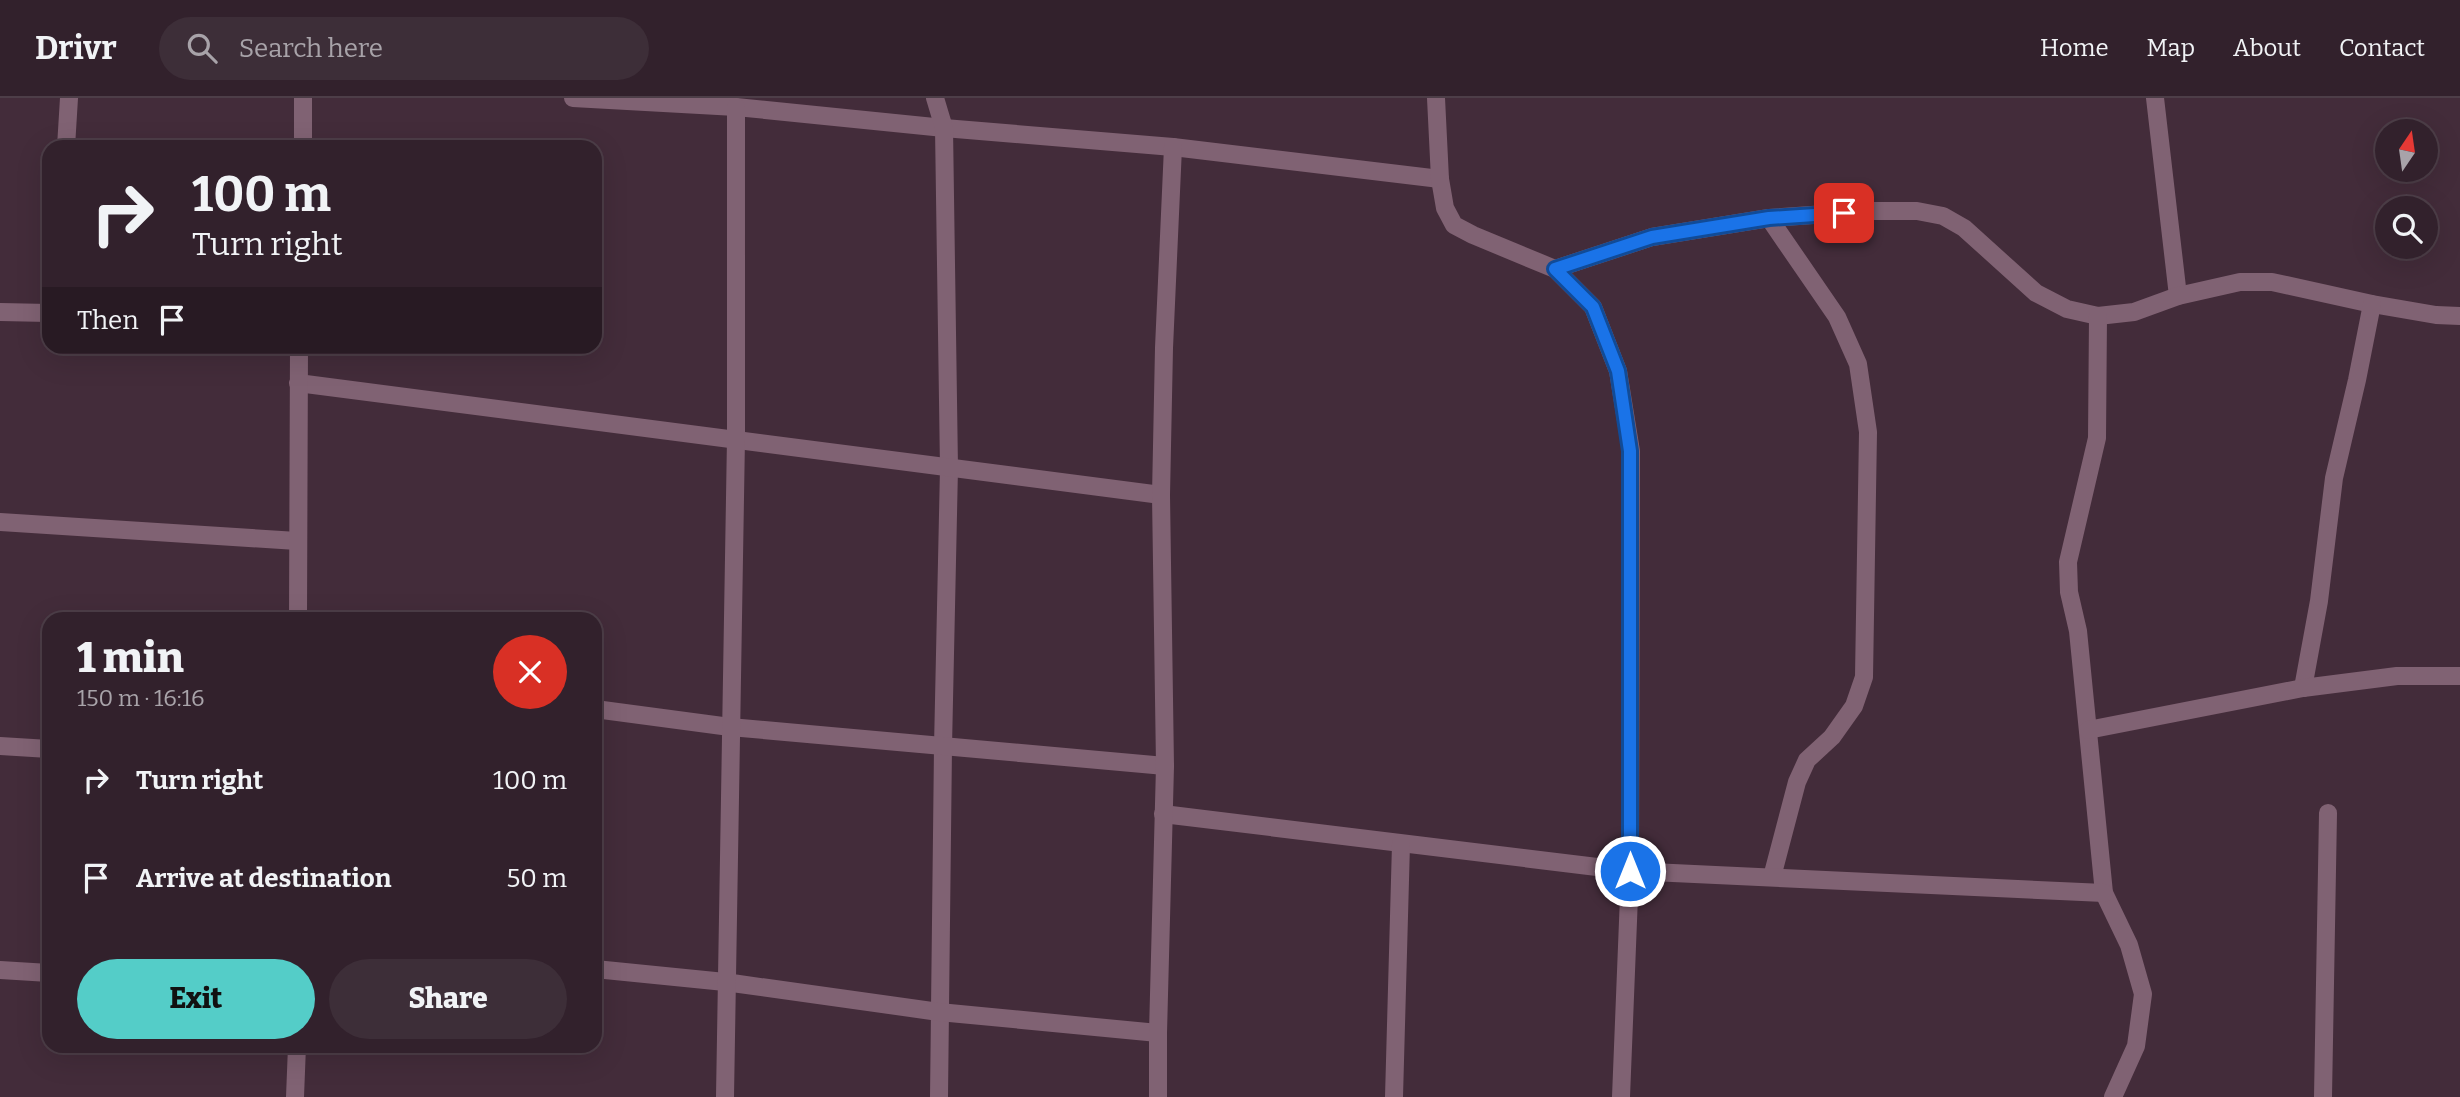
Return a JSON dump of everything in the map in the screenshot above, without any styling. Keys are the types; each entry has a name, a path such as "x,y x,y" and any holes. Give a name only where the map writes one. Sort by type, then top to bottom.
{"street":[{"path":"66,140 69,98"},
{"path":"303,98 303,140"},
{"path":"573,98 736,107 1173,147 1440,179"},
{"path":"1436,98 1440,179 1445,208 1454,225 1555,269 1593,307 1618,371 1630,451 1630,871 1621,1097"},
{"path":"2155,98 2178,296"},
{"path":"939,1097 949,468 944,128 941,99"},
{"path":"725,1097 736,439 736,107"},
{"path":"1158,1097 1165,766 1161,495 1173,147"},
{"path":"1555,269 1652,237 1769,218 1917,211 1943,216 1964,228 2036,293 2067,309 2098,316 2134,312 2178,296 2240,282 2272,282 2372,304 2436,315 2460,316"},
{"path":"1769,218 1837,317 1858,364 1868,432 1864,677 1854,706 1832,737 1807,761 1797,782 1772,877"},
{"path":"2303,688 2319,601 2334,478 2372,304"},
{"path":"0,312 42,313"},
{"path":"2098,316 2097,438 2068,562 2068,592 2078,631 2104,892 2129,945 2143,993 2136,1046 2113,1097"},
{"path":"298,612 299,354"},
{"path":"298,383 1161,495"},
{"path":"0,522 297,541"},
{"path":"2088,730 2303,688 2397,676 2460,676"},
{"path":"602,710 730,727 1165,766"},
{"path":"0,746 42,749"},
{"path":"2323,1097 2328,813"},
{"path":"1163,814 1630,871 2104,892"},
{"path":"1394,1097 1401,844"},
{"path":"0,970 42,973"},
{"path":"602,970 725,982 939,1012 1158,1033"},
{"path":"295,1097 297,1053"}],"route":[{"path":"1630,871 1630,451 1618,371 1593,307 1555,269 1652,237 1769,218 1844,213"}]}
